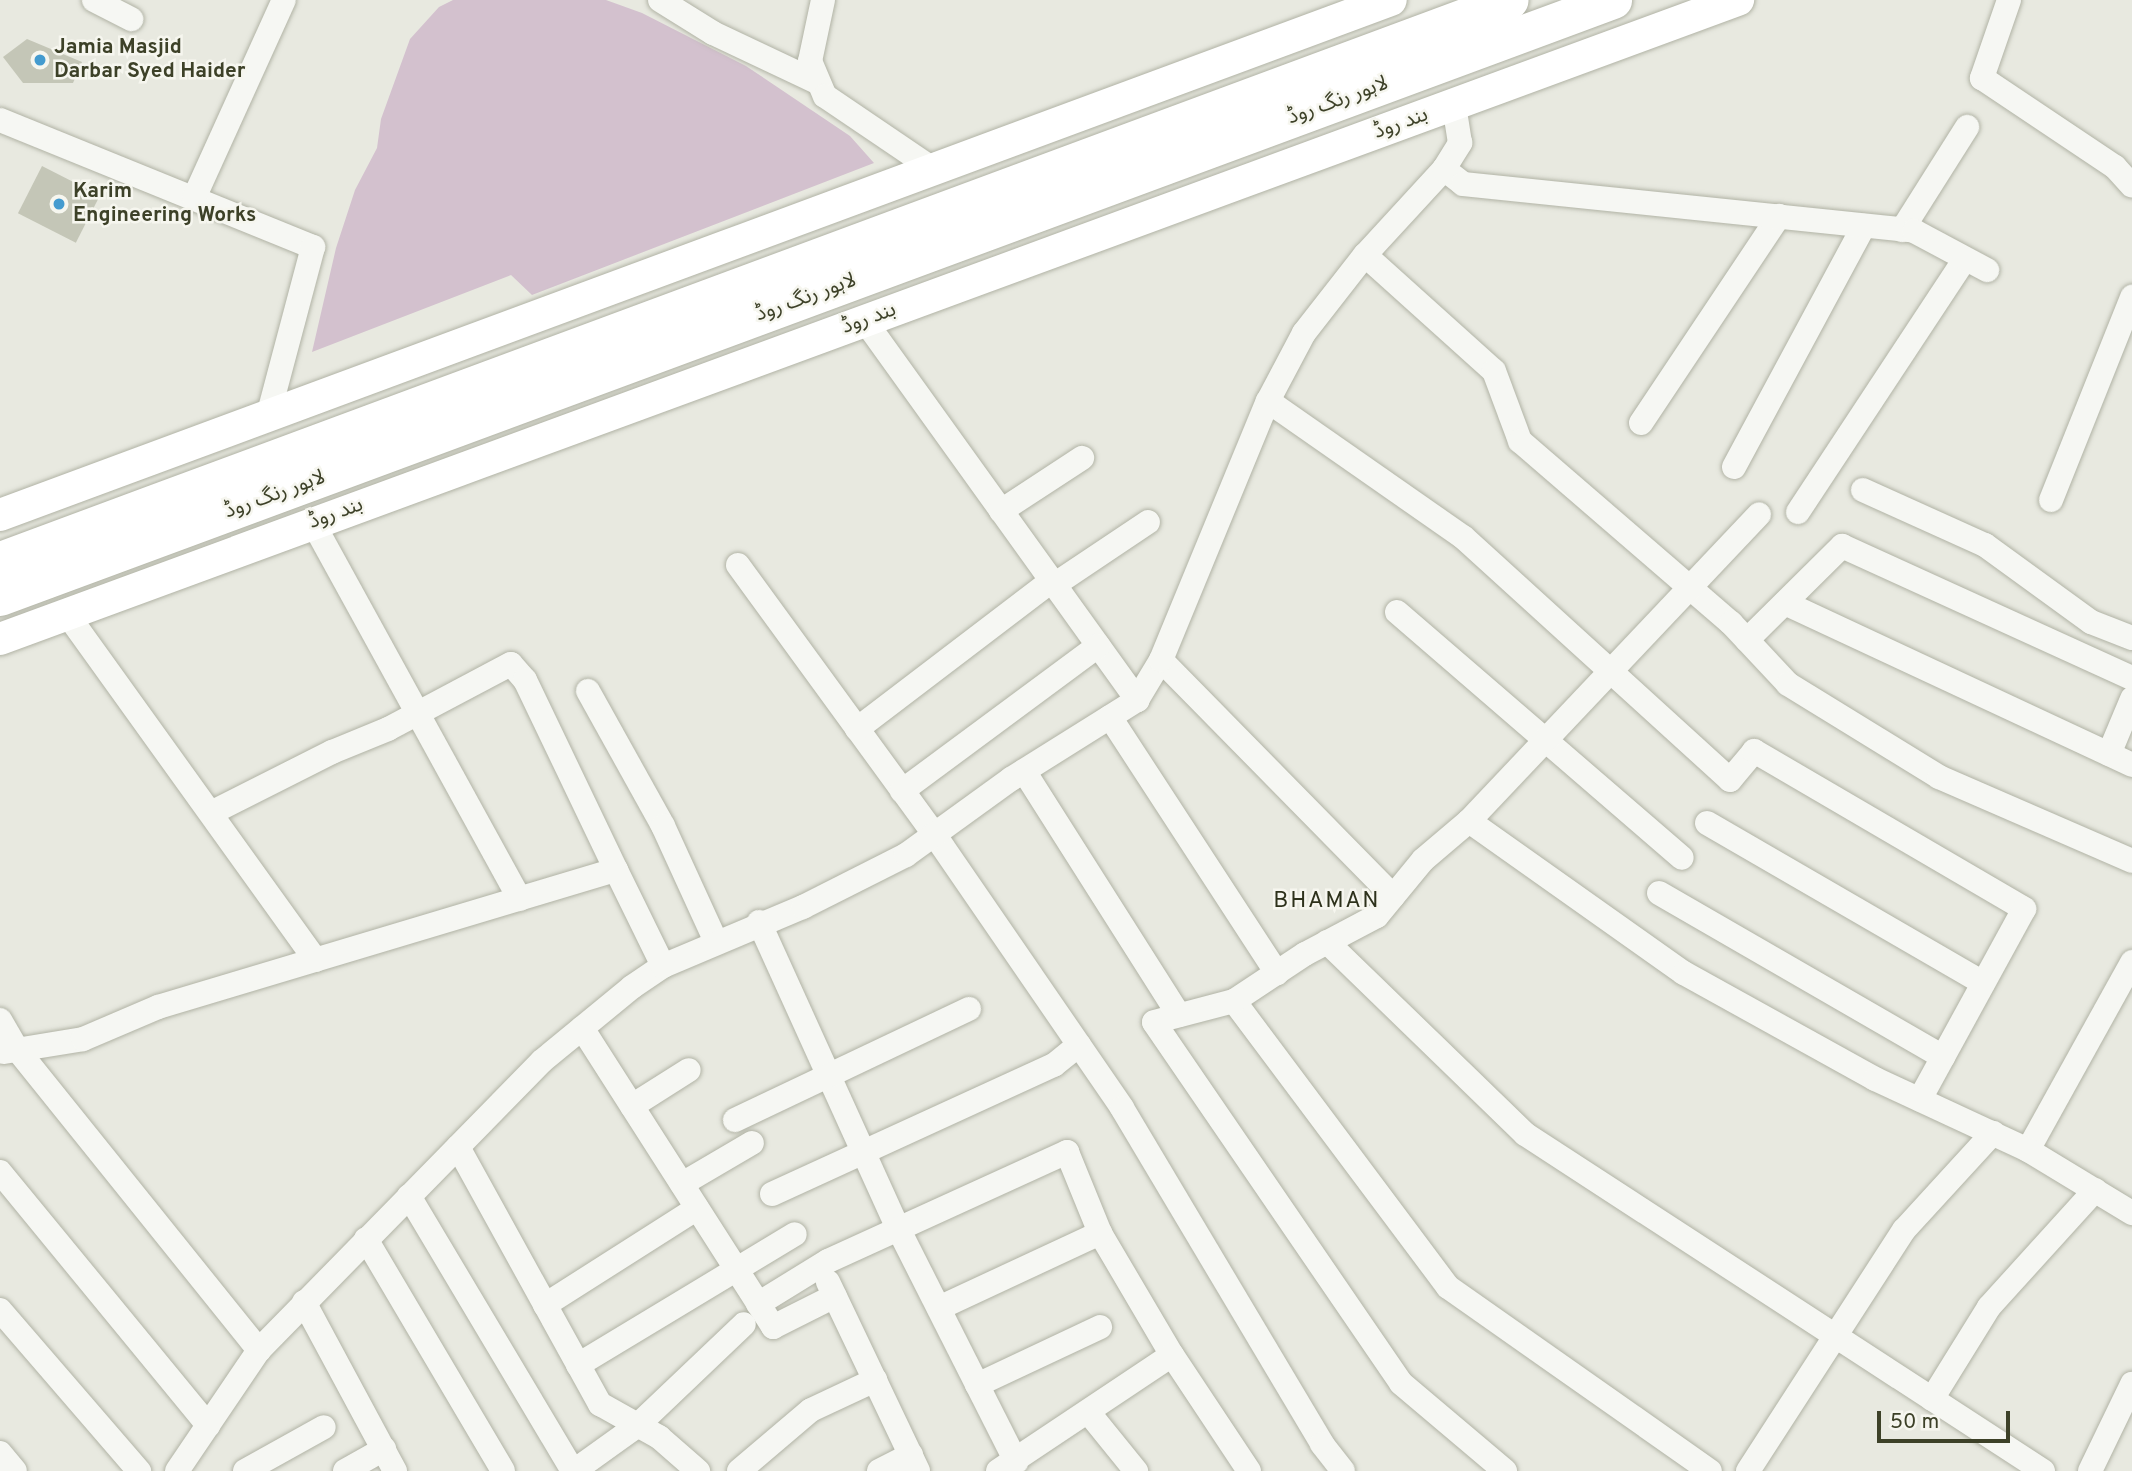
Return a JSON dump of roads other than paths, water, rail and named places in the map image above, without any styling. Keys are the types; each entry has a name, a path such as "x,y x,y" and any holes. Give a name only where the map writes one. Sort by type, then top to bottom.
{"highway":[{"name":"لاہور رنگ روڈ","path":"0,560 1510,0"},
{"name":"لاہور رنگ روڈ","path":"0,597 1613,0"}],"main road":[{"path":"0,515 1391,0"},
{"name":"بند روڈ","path":"0,639 1738,0"}],"street":[{"path":"94,0 131,19"},
{"path":"194,198 284,0"},
{"path":"660,0 713,33 819,83"},
{"path":"823,0 810,61 825,96 933,169"},
{"path":"2009,0 1982,78 2115,167 2132,186"},
{"path":"188,1465 208,1425 259,1350 542,1061 582,1028 663,966 760,922 815,901 906,855 1024,771 1137,700 1161,660 1268,401 1304,333 1365,254 1444,169 1460,143 1454,104"},
{"path":"0,120 313,247 268,416"},
{"path":"1902,230 1967,127"},
{"path":"1444,169 1464,184 1914,231 1987,270"},
{"path":"1641,423 1779,216"},
{"path":"1734,467 1864,226"},
{"path":"1365,254 1494,371 1520,441 1688,586 1747,640 1788,684 1939,777 2132,860"},
{"path":"1798,512 1965,258"},
{"path":"2051,500 2132,297"},
{"path":"865,321 1137,700"},
{"path":"1268,401 1463,537 1730,780 1754,751 2024,909 1920,1099"},
{"path":"1001,510 1082,458"},
{"path":"1863,490 1985,545 2091,622 2132,638"},
{"path":"1498,1469 1401,1383 1154,1022 1234,1000 1327,942 1377,916 1423,860 1469,821 1608,669 1759,514"},
{"path":"858,729 1053,583 1147,522"},
{"path":"313,523 520,899"},
{"path":"1747,640 1842,546 2132,678"},
{"path":"738,565 934,834 1122,1108 1322,1444 1343,1471"},
{"path":"1785,604 2132,765"},
{"path":"1397,612 1543,741 1682,858"},
{"path":"67,614 316,960"},
{"path":"902,791 1098,646"},
{"path":"1161,660 1393,896"},
{"path":"211,813 511,664 525,680 663,966"},
{"path":"588,691 663,827 716,942"},
{"path":"2109,754 2132,699"},
{"path":"1110,717 1277,973"},
{"path":"1024,771 1179,1015"},
{"path":"1469,821 1684,973 1920,1099 2028,1150 2095,1190 2128,1202"},
{"path":"1707,823 1983,983"},
{"path":"8,1051 83,1040 158,1007 616,870"},
{"path":"1659,893 1943,1057"},
{"path":"760,922 899,1230 977,1385 1007,1467 1172,1355"},
{"path":"1327,942 1525,1134 2043,1471"},
{"path":"2028,1150 2132,962"},
{"path":"1234,1000 1448,1287 1710,1471"},
{"path":"735,1120 969,1009"},
{"path":"0,1020 8,1051 259,1350"},
{"path":"582,1028 736,1269 751,1314 772,1327 835,1296"},
{"path":"772,1195 864,1155 974,1098 1054,1065 1079,1045"},
{"path":"632,1106 689,1070"},
{"path":"1748,1471 1903,1230 1993,1133"},
{"path":"682,1184 752,1143"},
{"path":"458,1147 600,1404 638,1425 697,1471"},
{"path":"409,1196 574,1471 638,1425 751,1314 820,1266 1067,1152 1100,1233 1172,1355 1249,1471"},
{"path":"0,1172 208,1425"},
{"path":"1932,1399 1989,1307 2095,1190"},
{"path":"545,1305 697,1208"},
{"path":"939,1308 1100,1233"},
{"path":"578,1365 795,1234"},
{"path":"366,1239 503,1471"},
{"path":"820,1266 914,1463 879,1471"},
{"path":"304,1302 390,1460 345,1471"},
{"path":"0,1310 139,1471"},
{"path":"977,1385 1100,1327"},
{"path":"739,1471 811,1410 875,1380"},
{"path":"2090,1471 2131,1387"},
{"path":"1089,1412 1136,1471"},
{"path":"245,1471 324,1427"},
{"path":"0,1453 15,1471"}],"place":[{"name":"Jamia Masjid Darbar Syed Haider","path":"40,60"},
{"name":"Karim Engineering Works","path":"59,204"}],"district":[{"name":"BHAMAN","path":"1327,902"}]}
